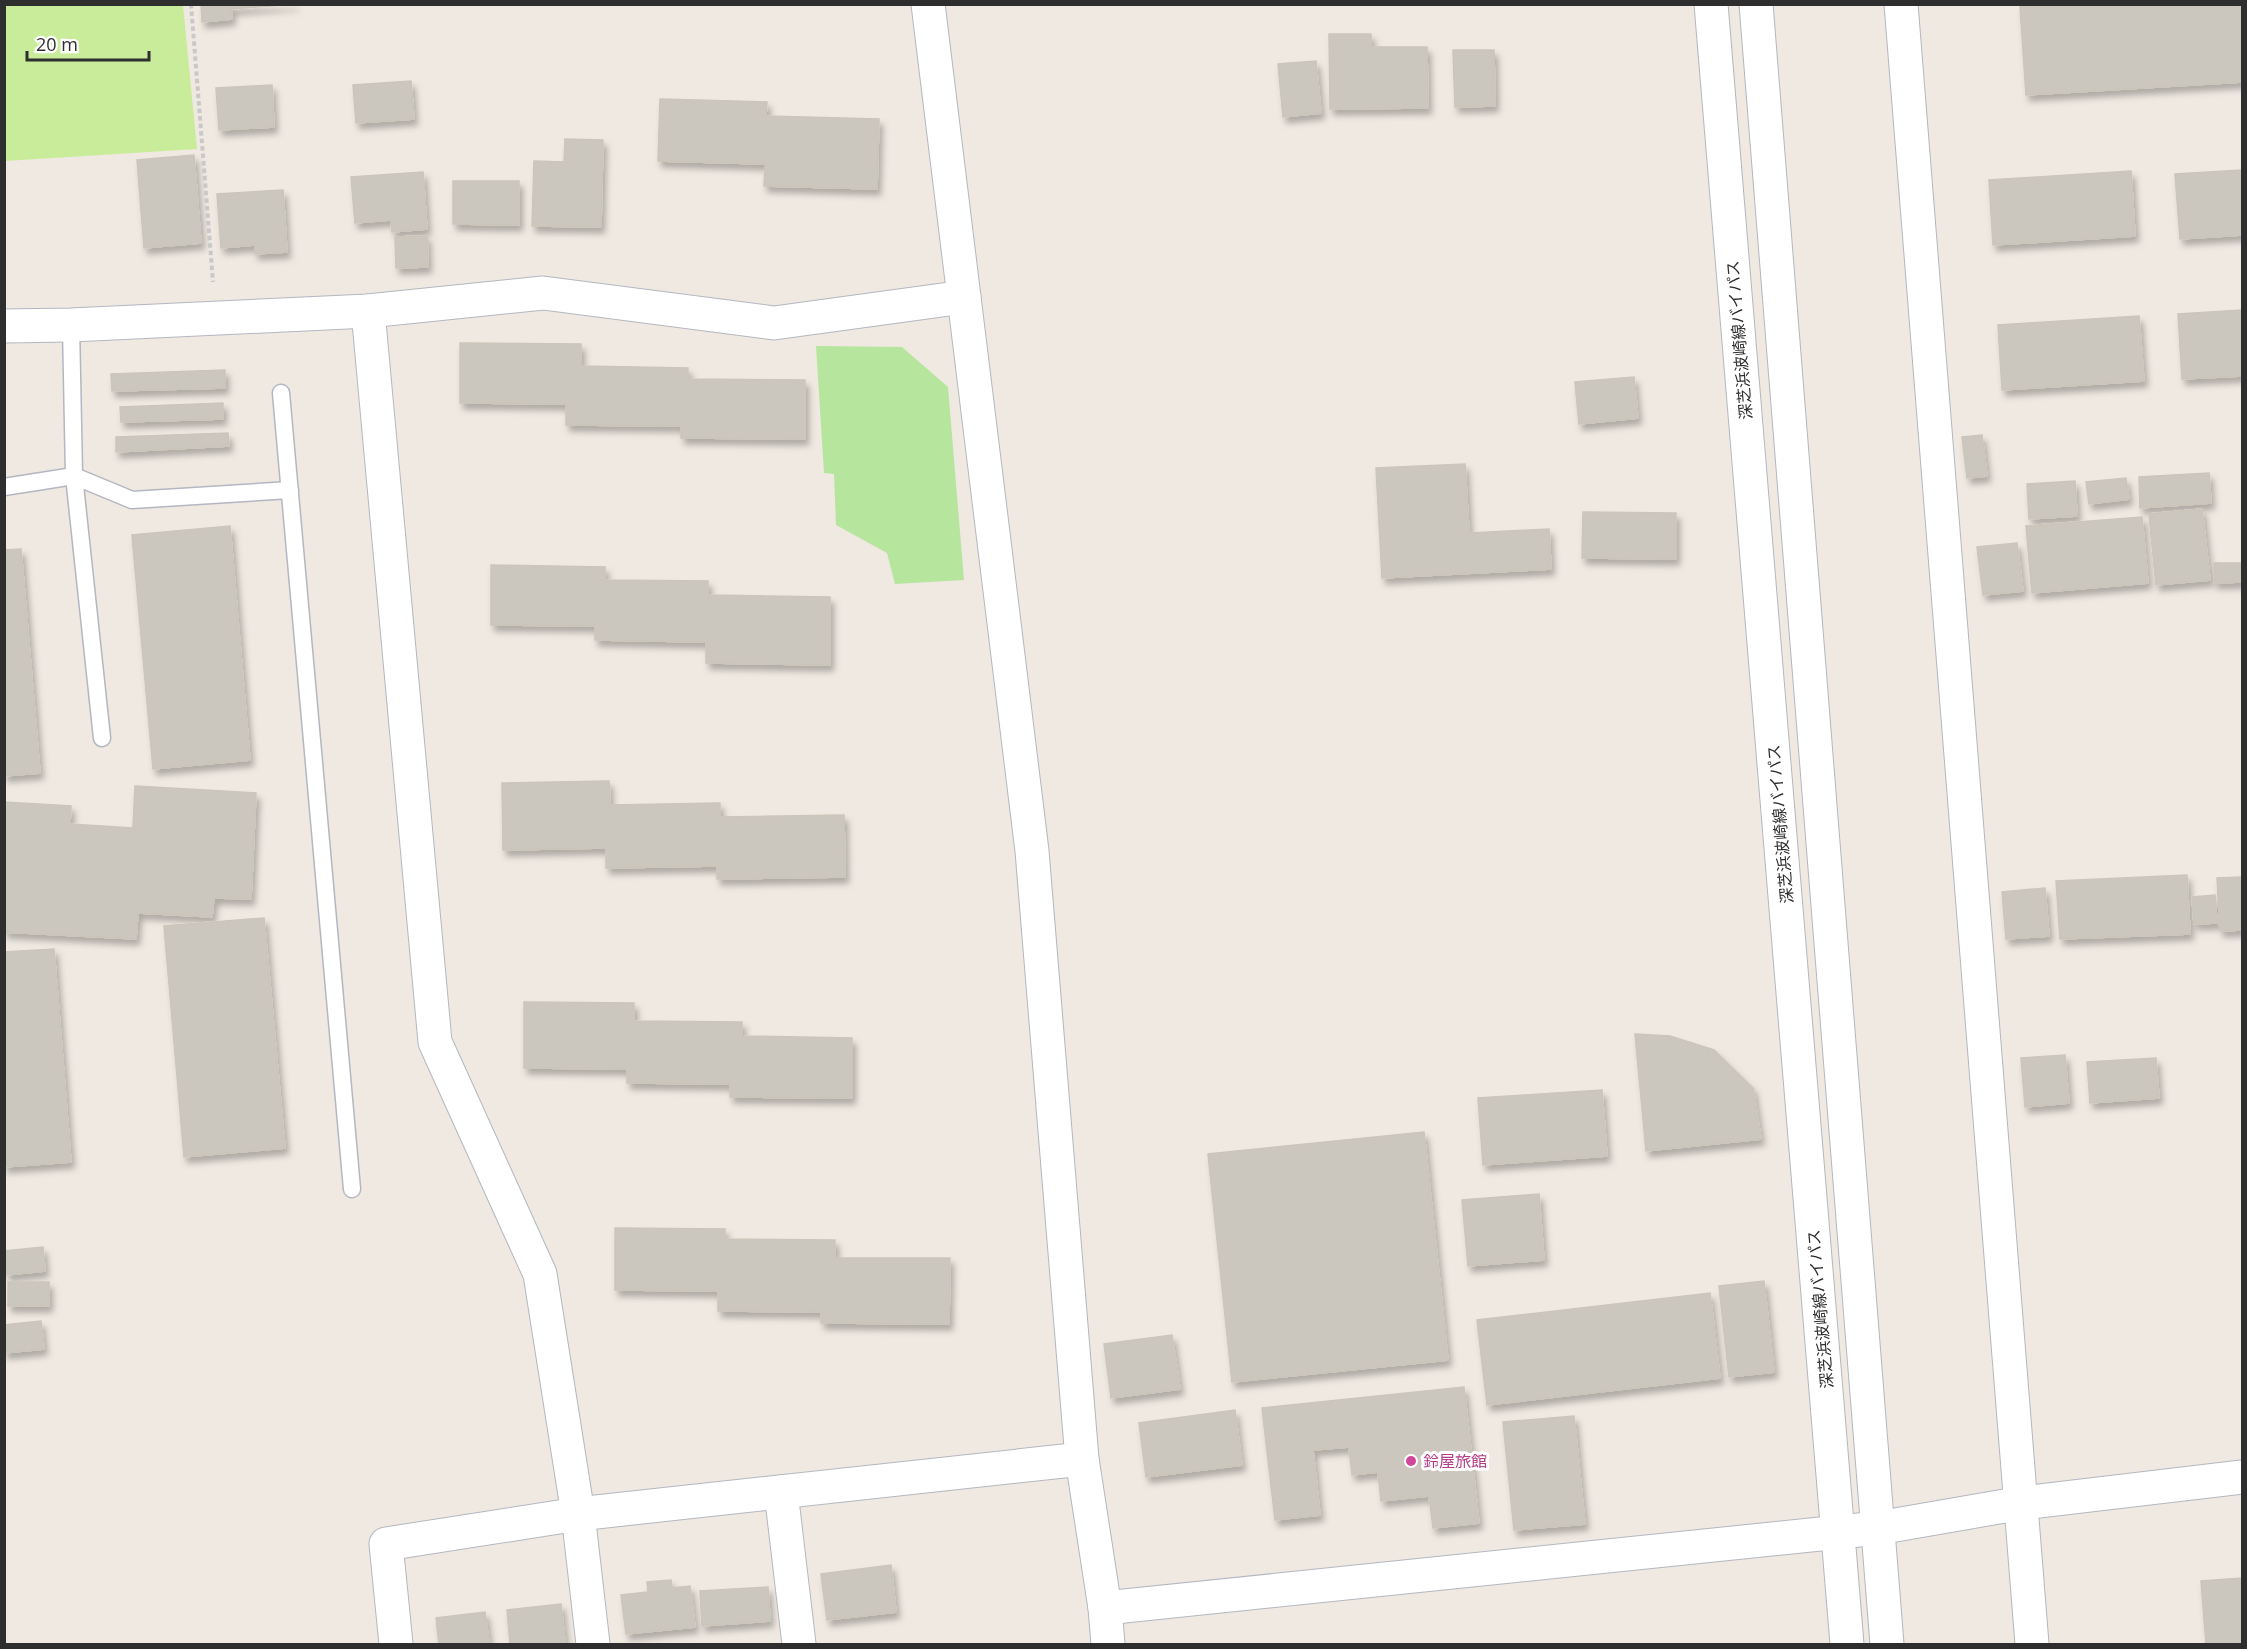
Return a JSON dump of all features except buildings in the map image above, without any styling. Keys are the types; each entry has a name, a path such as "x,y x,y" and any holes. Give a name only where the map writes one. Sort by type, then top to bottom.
{"street":[{"path":"928,4 1032,851 1082,1459 1105,1608 1108,1644"},
{"name":"深芝浜波崎線バイパス","path":"1711,4 1847,1644"},
{"path":"1756,4 1887,1644"},
{"path":"1901,4 2032,1644"},
{"path":"4,326 368,311 543,293 774,323 964,297"},
{"path":"368,311 435,1042 540,1274 578,1514 593,1644"},
{"path":"396,1644 386,1544 578,1514 1082,1459"},
{"path":"1105,1608 1878,1528 2022,1503 2242,1477"},
{"path":"781,1492 799,1644"}],"lane":[{"path":"71,325 74,476 102,738"},
{"path":"281,393 352,1189"},
{"path":"4,487 74,476 132,500 290,490"}],"path":[{"path":"192,4 215,318"}],"green space":[{"path":"5,4 183,5 197,149 5,161"},
{"path":"816,346 902,347 948,387 964,580 895,584 887,553 836,525 834,474 824,473"}],"place":[{"name":"鈴屋旅館","path":"1411,1461"}]}
